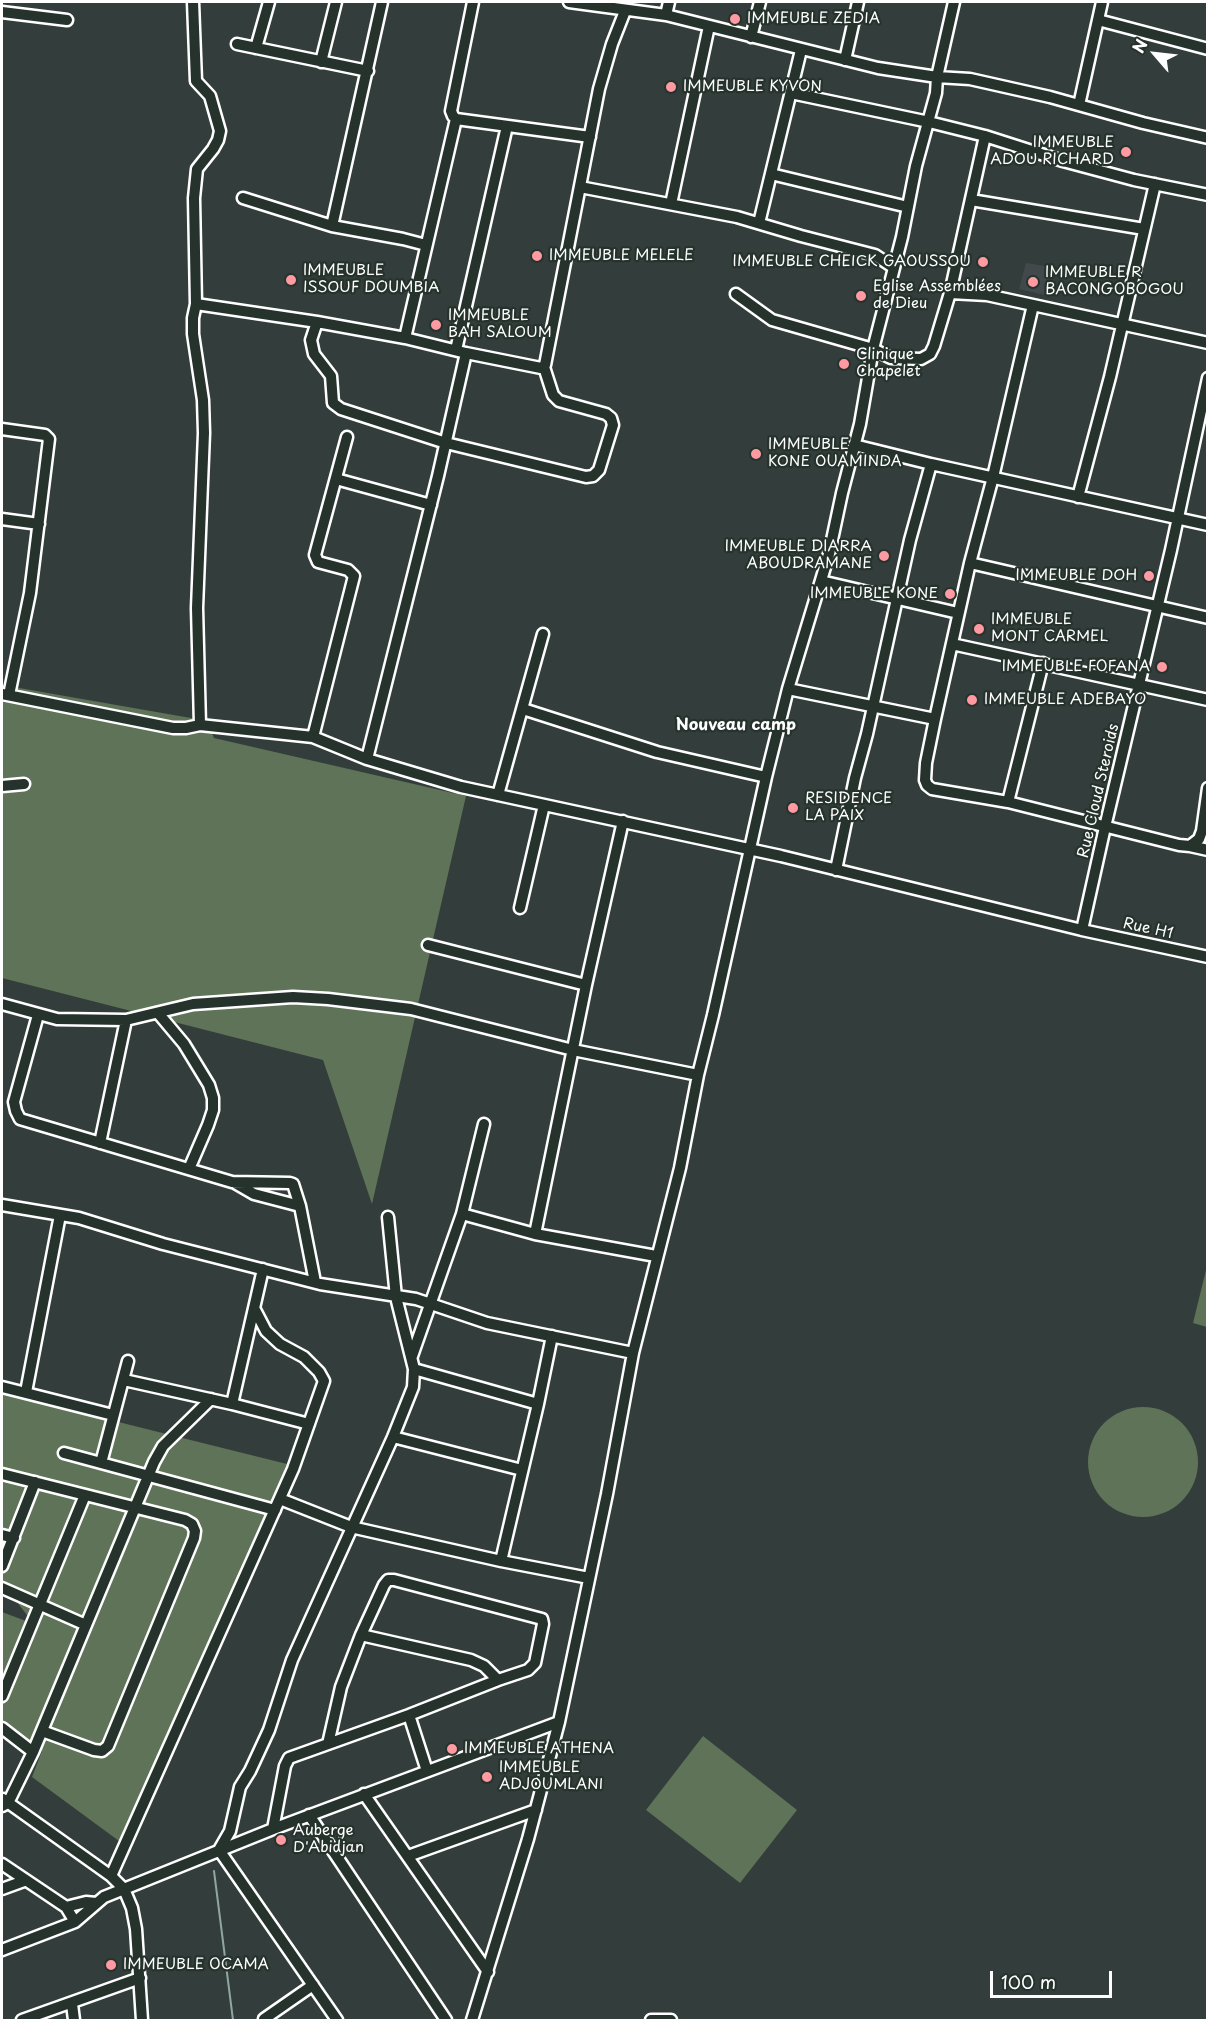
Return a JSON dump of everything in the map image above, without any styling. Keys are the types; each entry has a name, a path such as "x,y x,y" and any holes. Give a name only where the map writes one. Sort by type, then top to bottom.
{"street":[{"path":"193,2 196,81 210,96 220,131 213,149 197,169 194,198 196,304 193,334 203,400 204,433 197,608 200,725"},
{"path":"256,48 269,2"},
{"path":"321,62 336,2"},
{"path":"332,226 382,2"},
{"path":"405,339 456,119 451,111 473,2"},
{"path":"569,2 666,15 845,60 937,77 970,79 1208,138"},
{"path":"666,15 669,2"},
{"path":"751,38 760,2"},
{"path":"845,60 858,2"},
{"path":"472,2020 536,1810 559,1722 607,1494 633,1353 680,1168 698,1075 766,777 788,689 830,554 866,393 873,349 916,166 936,93 937,77 954,2"},
{"path":"1079,105 1102,2"},
{"path":"317,322 311,340 314,354 331,376 333,403 341,409 446,443 586,477 593,476 599,470 613,425 611,418 606,414 559,401 553,395 544,367 599,89 612,44 625,11"},
{"path":"2,12 67,20"},
{"path":"1098,20 1208,49"},
{"path":"671,204 709,26"},
{"path":"237,44 368,72"},
{"path":"759,224 801,50"},
{"path":"791,93 929,122 985,136 1063,161 1208,195"},
{"path":"456,119 590,137"},
{"path":"367,759 446,443 461,351 507,126"},
{"path":"736,294 764,316 779,323 873,349 891,358 921,359 926,357 934,346 950,293 985,136"},
{"path":"771,174 908,207"},
{"path":"1078,497 1123,323 1155,184"},
{"path":"580,187 737,217 874,255 893,267"},
{"path":"243,198 332,226 426,245"},
{"path":"971,200 1144,229"},
{"path":"950,293 981,294 1208,343"},
{"path":"196,304 317,322 544,367"},
{"path":"1033,305 993,477 969,563 925,771 927,785 932,789 1008,802 1179,845 1208,850"},
{"name":"Rue Cloud Steroids","path":"1082,930 1178,518 1208,378"},
{"path":"2,429 45,435 49,440 30,593 5,694"},
{"path":"313,737 354,576 348,570 316,560 315,555 347,437"},
{"path":"854,445 931,465 1208,525"},
{"path":"836,870 896,599 931,465"},
{"path":"336,479 431,504"},
{"path":"2,519 39,524"},
{"path":"969,563 1208,618"},
{"path":"821,581 958,613"},
{"path":"498,795 543,634"},
{"path":"952,644 1208,700"},
{"path":"1008,802 1043,663"},
{"path":"788,689 935,719"},
{"name":"Rue H1","path":"5,694 173,728 200,725 313,737 367,759 461,787 750,849 1082,930 1208,957"},
{"path":"523,709 657,752 766,777"},
{"path":"2,786 24,784"},
{"path":"1190,846 1199,839 1202,831 1208,788"},
{"path":"520,908 544,805"},
{"path":"535,1234 622,821"},
{"path":"428,945 586,985"},
{"path":"2,1004 38,1016 57,1019 126,1020 193,1004 293,997 328,999 411,1009 573,1050 698,1075"},
{"path":"158,1013 184,1044 210,1085 213,1098 213,1110 208,1125 189,1169"},
{"path":"38,1016 14,1102 20,1119 232,1182 254,1194 300,1206"},
{"path":"100,1143 126,1020"},
{"path":"411,1357 462,1214 484,1124"},
{"path":"232,1182 293,1184 300,1206 315,1282"},
{"path":"2,1205 79,1218 163,1244 315,1282 416,1299 487,1323 633,1353"},
{"path":"462,1214 535,1234 656,1256"},
{"path":"26,1392 60,1215"},
{"path":"219,1850 230,1831 240,1787 269,1730 292,1660 413,1388 414,1369 396,1297 388,1217"},
{"path":"232,1404 263,1269"},
{"path":"111,1876 294,1469 324,1381 323,1376 304,1357 280,1344 266,1330 254,1308"},
{"path":"501,1561 552,1336"},
{"path":"101,1463 128,1361"},
{"path":"414,1369 538,1404"},
{"path":"124,1380 309,1424"},
{"path":"2,1387 113,1415"},
{"path":"142,2020 138,1947 132,1908 124,1889 111,1876 4,1802 33,1752 148,1476 163,1446 211,1399"},
{"path":"393,1437 522,1470"},
{"path":"64,1453 275,1510"},
{"path":"2,1474 185,1520 192,1524 195,1531 108,1746 102,1751 94,1750 42,1731"},
{"path":"2,1566 35,1482"},
{"path":"2,1696 85,1496"},
{"path":"280,1499 351,1527 501,1561 589,1578"},
{"path":"2,1535 14,1538"},
{"path":"273,1829 286,1762 289,1758 409,1715 532,1668 543,1624 542,1619 388,1580 361,1635 341,1687 328,1744"},
{"path":"2,1588 86,1625"},
{"path":"361,1635 471,1660 484,1666 498,1680"},
{"path":"409,1715 427,1771"},
{"path":"2,1950 75,1922 104,1896 309,1815 559,1722"},
{"path":"2,1728 33,1752"},
{"path":"364,1794 488,1972"},
{"path":"408,1856 536,1810"},
{"path":"309,1815 446,2020"},
{"path":"219,1850 338,2020"},
{"path":"2,1864 24,1881 66,1907 75,1922"},
{"path":"2,1889 24,1881"},
{"path":"66,1907 86,1902 96,1903"},
{"path":"22,2020 140,1978"},
{"path":"264,2019 313,1985"},
{"path":"72,2004 74,2020"},
{"path":"651,2020 671,2020"}],"shaded area":[{"name":"IMMEUBLE R BACONGOBOGOU","path":"1026,263 1051,267 1044,295 1019,289"}],"green space":[{"path":"2,685 208,721 214,738 466,796 372,1204 323,1060 2,978"},
{"path":"1207,1266 1207,1327 1193,1323"},
{"path":"2,1393 299,1467 132,1847 119,1841 32,1777 42,1751 2,1722 2,1612 34,1624 2,1583"},
{"path":"1143,1407 1164,1411 1182,1423 1194,1441 1198,1462 1194,1483 1182,1501 1164,1513 1143,1517 1122,1513 1104,1501 1092,1483 1088,1462 1092,1441 1104,1423 1122,1411"},
{"path":"703,1736 797,1810 740,1883 646,1810"}],"waterway":[{"path":"214,1871 233,2020"}],"place":[{"name":"IMMEUBLE ZEDIA","path":"735,19"},
{"name":"IMMEUBLE KYVON","path":"671,87"},
{"name":"IMMEUBLE ADOU RICHARD","path":"1126,152"},
{"name":"IMMEUBLE MELELE","path":"537,256"},
{"name":"IMMEUBLE CHEICK GAOUSSOU","path":"983,262"},
{"name":"IMMEUBLE ISSOUF DOUMBIA","path":"291,280"},
{"name":"IMMEUBLE R BACONGOBOGOU","path":"1033,282"},
{"name":"Eglise Assemblées de Dieu","path":"861,296"},
{"name":"IMMEUBLE BAH SALOUM","path":"436,325"},
{"name":"Clinique Chapelet","path":"844,364"},
{"name":"IMMEUBLE KONE OUAMINDA","path":"756,454"},
{"name":"IMMEUBLE DIARRA ABOUDRAMANE","path":"884,556"},
{"name":"IMMEUBLE DOH","path":"1149,576"},
{"name":"IMMEUBLE KONE","path":"950,594"},
{"name":"IMMEUBLE MONT CARMEL","path":"979,629"},
{"name":"IMMEUBLE FOFANA","path":"1162,667"},
{"name":"IMMEUBLE ADEBAYO","path":"972,700"},
{"name":"RESIDENCE LA PAIX","path":"793,808"},
{"name":"IMMEUBLE ATHENA","path":"452,1749"},
{"name":"IMMEUBLE ADJOUMLANI","path":"487,1777"},
{"name":"Auberge D'Abidjan","path":"281,1840"},
{"name":"IMMEUBLE OCAMA","path":"111,1965"}],"district":[{"name":"Nouveau camp","path":"736,726"}]}
